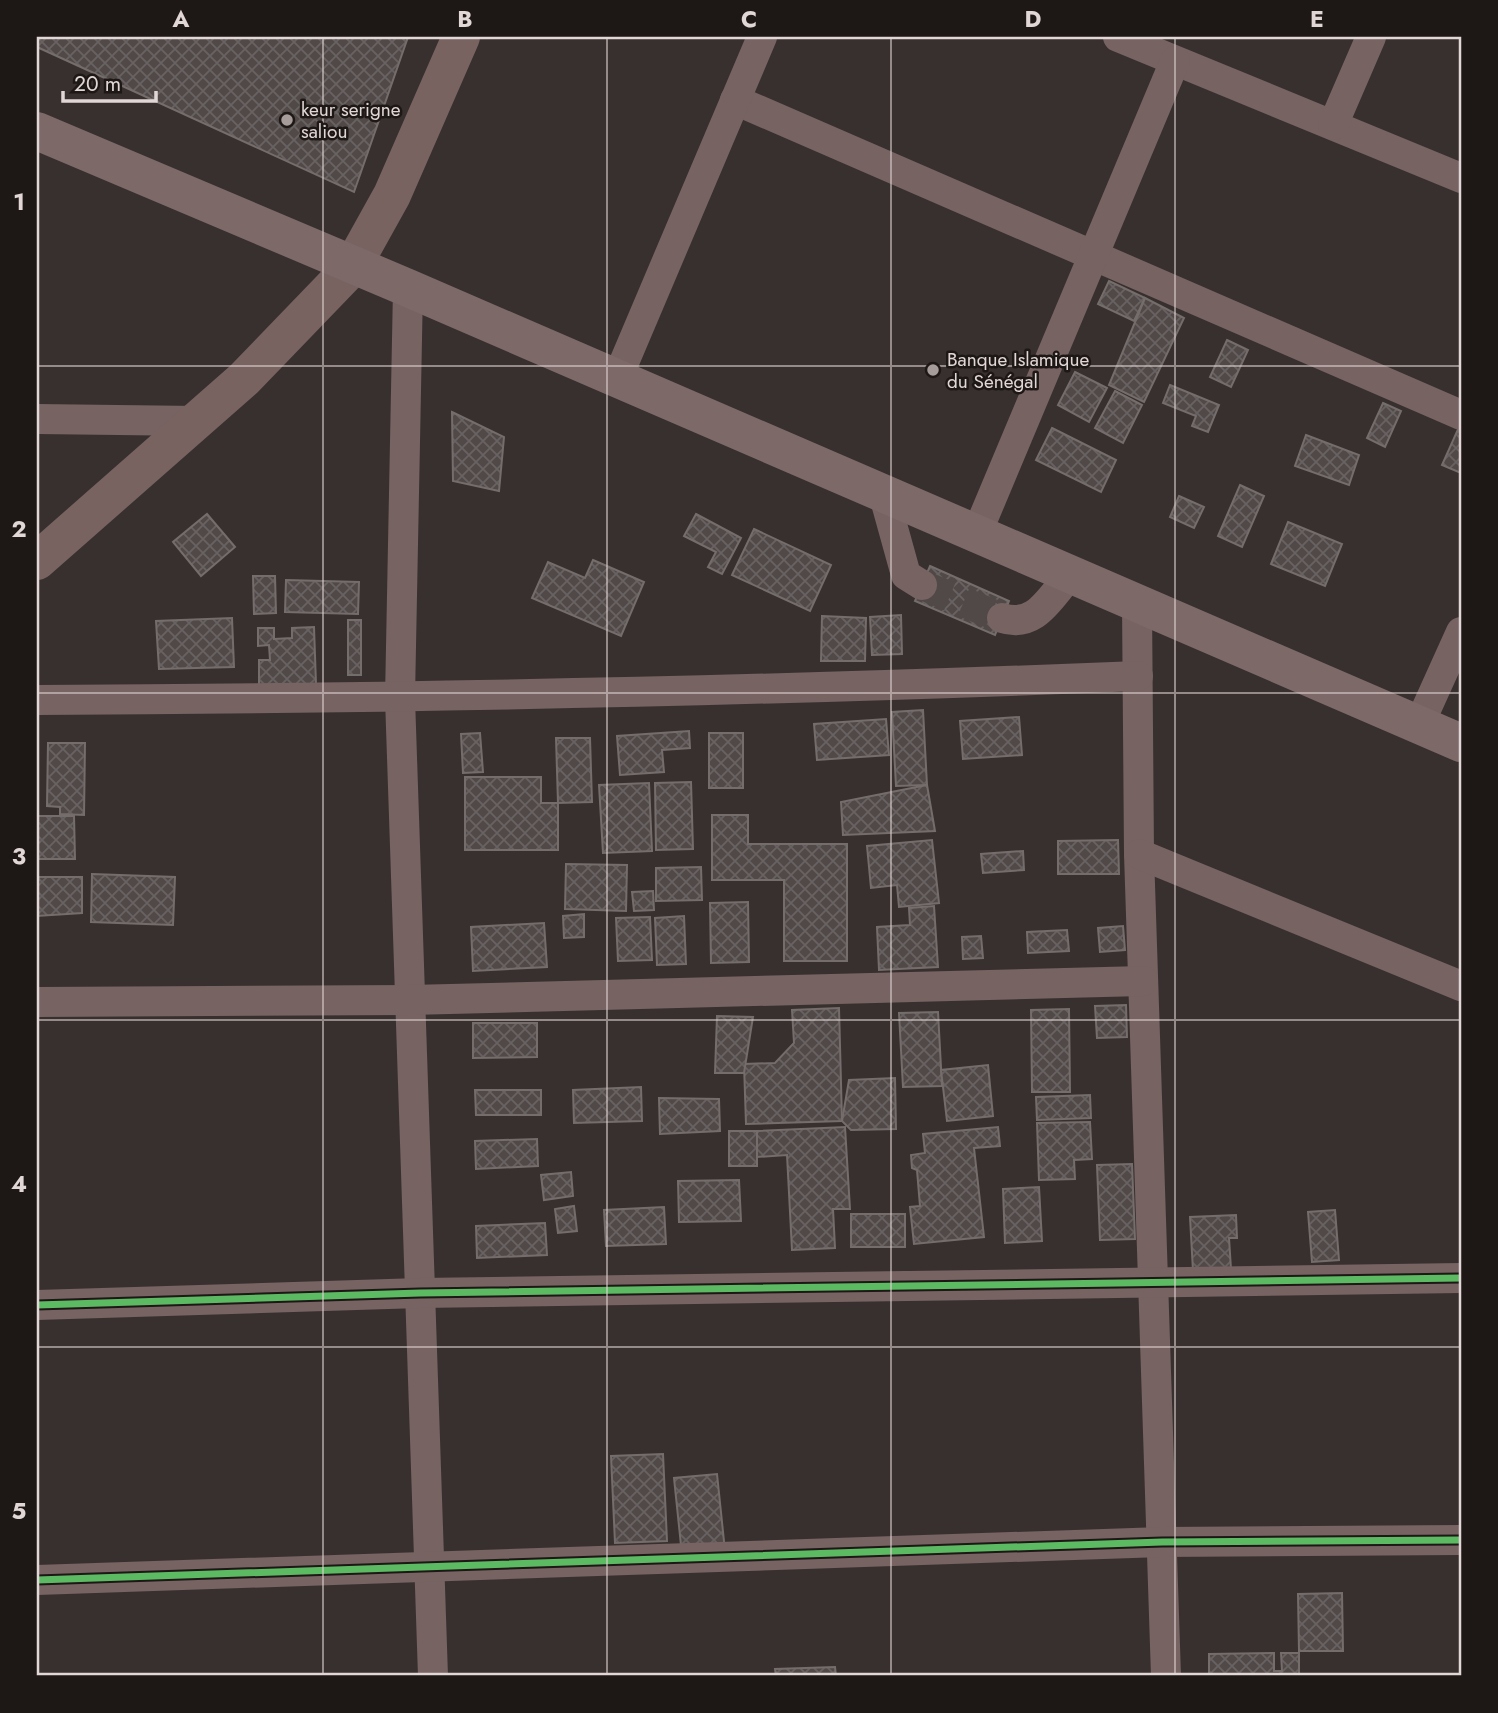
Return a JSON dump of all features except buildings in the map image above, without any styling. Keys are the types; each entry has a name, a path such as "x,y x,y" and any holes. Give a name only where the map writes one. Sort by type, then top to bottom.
{"highway":[{"path":"37,131 883,492 1461,743"}],"main road":[{"path":"37,561 244,379 352,267 392,195 461,37"}],"street":[{"path":"617,379 762,37"},
{"path":"1118,37 1461,178"},
{"path":"1333,125 1371,37"},
{"path":"977,533 1175,61"},
{"path":"735,100 1461,415"},
{"path":"408,288 400,698 433,1676"},
{"path":"37,419 198,421"},
{"path":"883,492 906,575 922,585"},
{"path":"1002,618 1016,623 1030,620 1071,575"},
{"path":"1137,604 1139,854 1166,1676"},
{"path":"1419,724 1461,632"},
{"path":"37,700 400,698 805,689 1138,676"},
{"path":"1139,854 1461,986"},
{"path":"37,1002 410,1000 1143,981"},
{"path":"37,1306 420,1293 1461,1278"},
{"path":"37,1580 1162,1542 1461,1540"}],"tunnel":[{"path":"922,585 1002,618"}],"cycle path":[{"path":"37,1305 420,1293 1461,1278"},
{"path":"37,1580 1162,1542 1461,1540"}],"place":[{"name":"keur serigne saliou","path":"287,120"},
{"name":"Banque Islamique du Sénégal","path":"933,370"}]}
